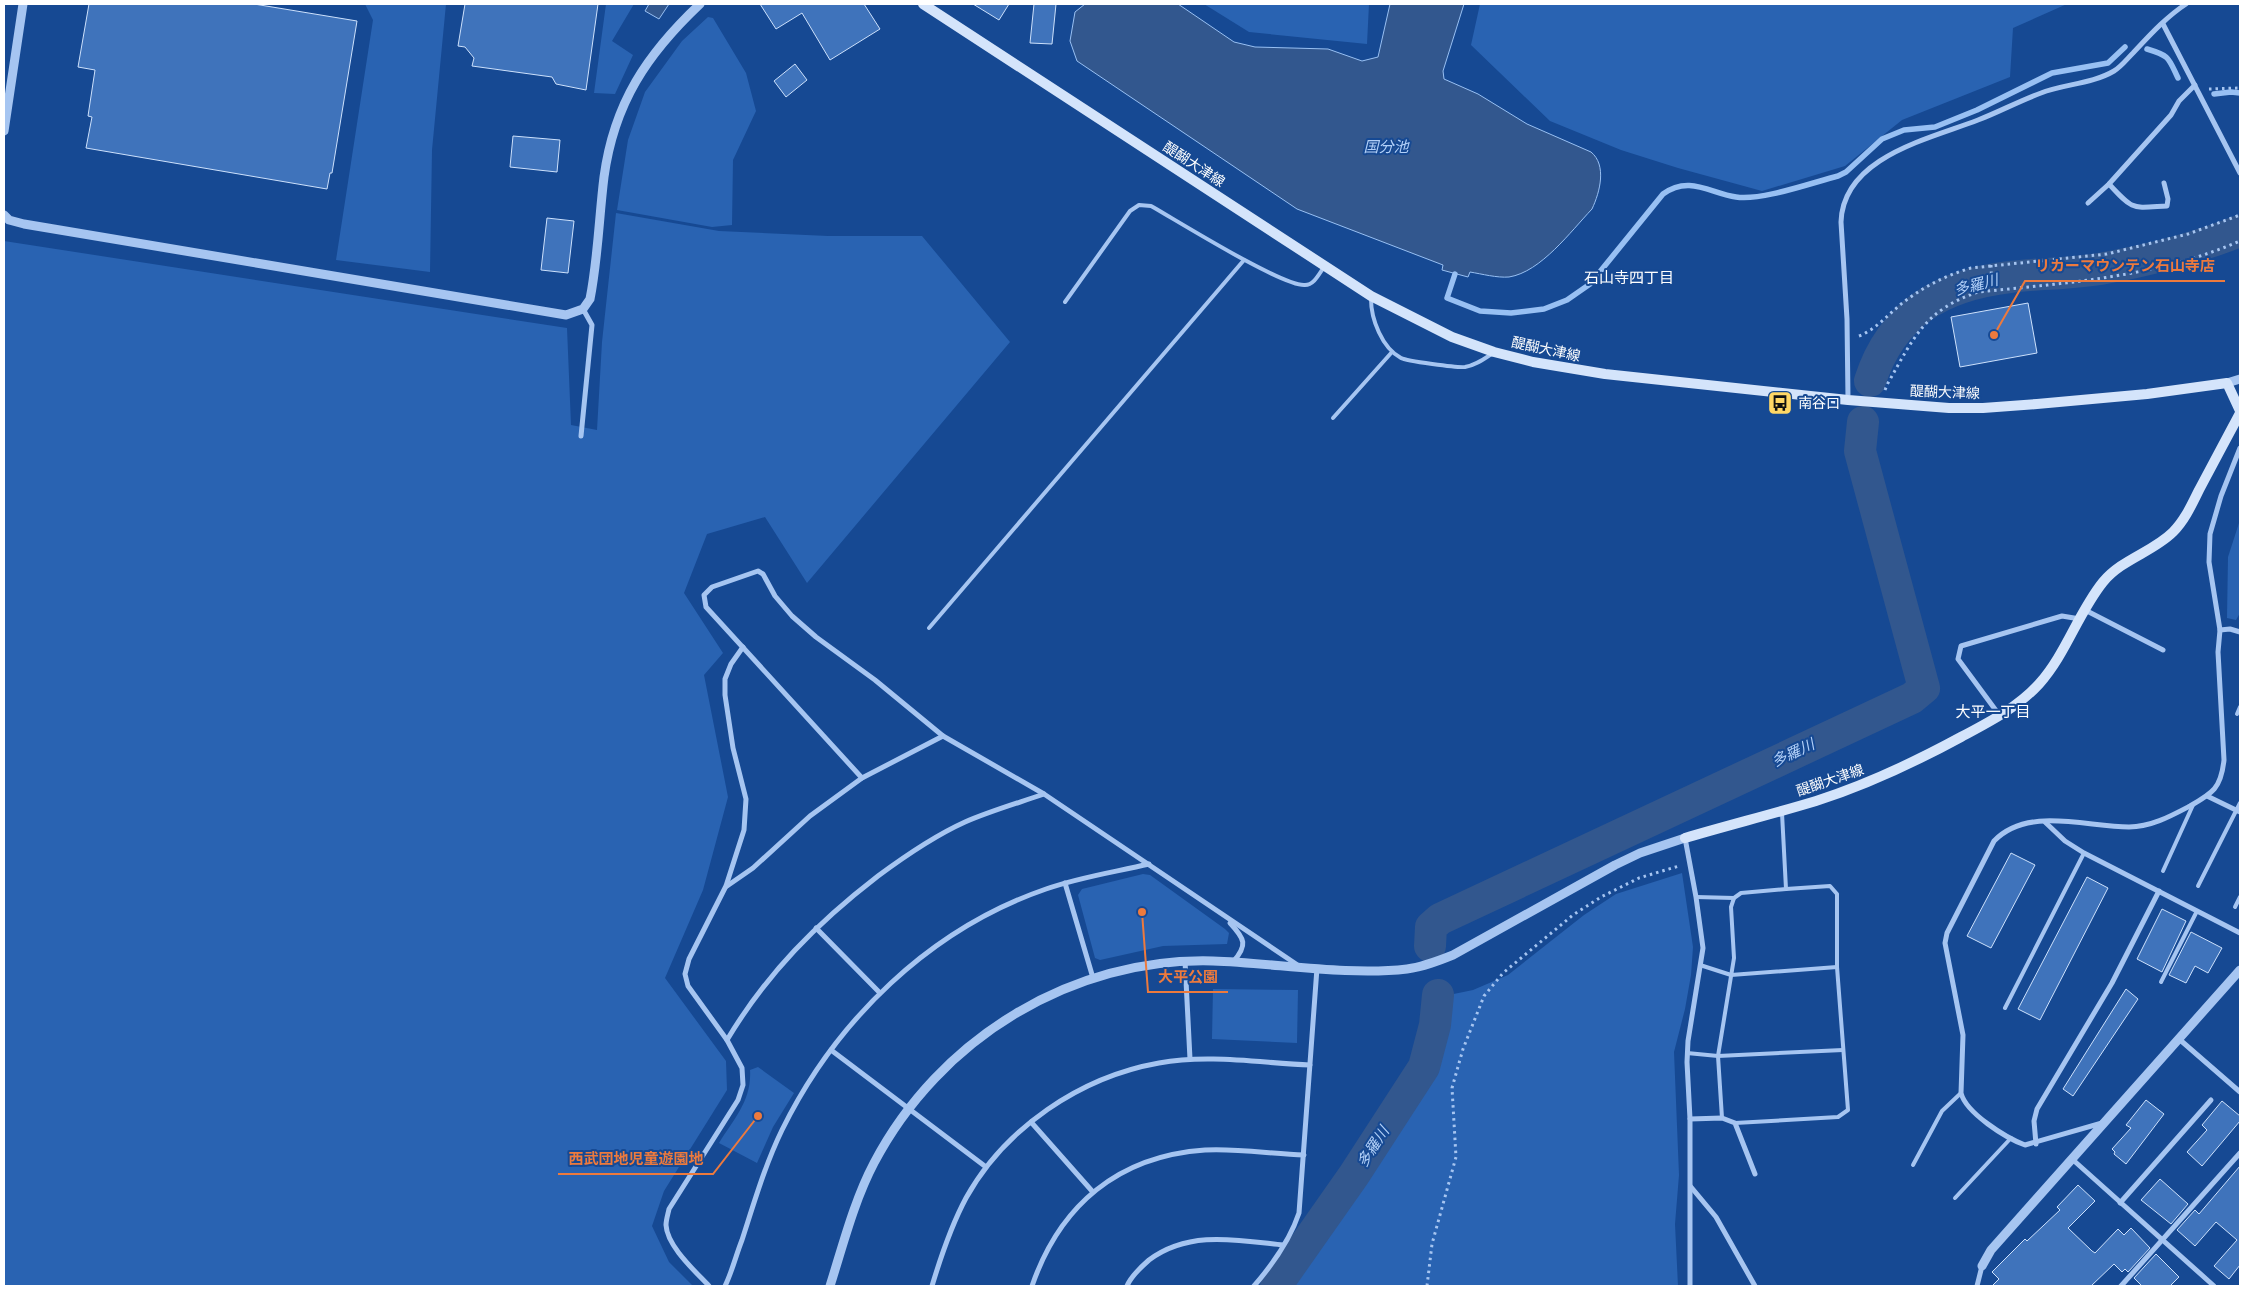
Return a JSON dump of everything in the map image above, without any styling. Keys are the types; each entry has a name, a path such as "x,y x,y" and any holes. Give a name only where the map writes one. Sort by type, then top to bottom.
{"main road":[{"name":"醍醐大津線","path":"923,4 1371,296 1452,337 1494,352 1533,362 1605,374 1848,400 1983,408 2147,394 2227,383 2240,412 2186,514 2174,531 2116,570 2105,580 2053,665 2038,684 2015,706 1924,757 1879,778 1817,800 1685,838"}],"street":[{"path":"4,131 23,4"},
{"path":"4,216 9,220 24,224 566,315 583,308 590,299 604,176 616,122 627,95 643,67 672,31 700,4"},
{"path":"1848,400 1842,207 1854,183 1877,163 1904,147 1980,120 2041,93 2099,78 2115,71 2162,24 2186,4"},
{"path":"2162,24 2240,173"},
{"path":"2088,203 2109,184 2141,146 2171,115 2179,101 2195,84"},
{"path":"2109,184 2128,204 2136,208 2167,206 2168,199 2164,183"},
{"path":"581,436 592,325 583,308"},
{"path":"2227,383 2240,379"},
{"path":"2105,1122 2025,1146 1971,1111 1963,1101 1961,1093 1963,1035 1945,943 1947,933 1994,841 2003,832 2018,825 2070,820 2130,827 2169,817 2208,796 2216,788 2222,775 2224,760 2218,652 2220,630 2208,562 2210,534 2221,496 2240,448"},
{"path":"862,778 706,607 704,595 712,587 758,572 762,574 775,596 792,616 943,736 1044,794 1299,966"},
{"path":"2000,716 1958,658 1961,646 2062,616 2083,615 2163,650"},
{"path":"2220,630 2240,631"},
{"path":"709,1286 682,1257 671,1240 666,1225 669,1209 738,1100 743,1085 742,1068 727,1040 688,986 685,974 689,959 726,886 744,830 746,799 727,716 725,679 730,664 743,647"},
{"path":"726,886 753,868 810,816 862,778 943,736"},
{"path":"727,1040 748,1006 773,973 816,928 854,894 926,842 965,822 1044,794"},
{"path":"2208,796 2238,812"},
{"path":"2045,822 2065,841 2084,852 2240,932"},
{"path":"830,1286 858,1200 873,1164 910,1107 929,1082 953,1059 984,1033 1035,1002 1093,978 1128,970 1185,961 1379,971 1409,969 1430,964 1453,955 1615,865 1685,838 1703,948 1687,1054 1691,1187 1690,1286"},
{"path":"725,1286 761,1182 782,1130 809,1080 853,1022 880,993 938,944 972,922 1045,889 1149,864"},
{"path":"1065,883 1093,978"},
{"path":"2036,1144 2034,1121 2037,1109 2112,983 2160,891"},
{"path":"1223,916 1242,938 1244,944 1241,952 1233,962"},
{"path":"816,928 880,993"},
{"path":"1185,961 1190,1059"},
{"path":"1254,1286 1293,1230 1299,1213 1317,968"},
{"path":"1978,1286 1982,1266 1991,1250 2240,970"},
{"path":"2179,1038 2240,1092"},
{"path":"831,1050 910,1107 986,1167"},
{"path":"932,1286 953,1224 986,1167 1031,1122 1072,1094 1127,1071 1159,1063 1190,1059 1310,1065"},
{"path":"2120,1203 2211,1100"},
{"path":"1690,1119 1722,1118 1735,1123 1755,1174"},
{"path":"1031,1122 1092,1192"},
{"path":"1032,1286 1047,1250 1075,1208 1092,1192 1118,1175 1144,1162 1174,1154 1207,1150 1304,1155"},
{"path":"2121,1286 2240,1153"},
{"path":"2072,1160 2214,1286"},
{"path":"1691,1187 1716,1217 1755,1286"},
{"path":"1127,1286 1142,1266 1162,1251 1193,1240 1222,1238 1283,1245"}],"lane":[{"path":"1065,302 1130,212 1139,204 1151,206 1244,260 1294,284 1305,285 1312,283 1325,265"},
{"path":"929,628 1244,260"},
{"path":"1371,296 1371,310 1376,326 1392,352 1402,360 1465,367 1480,362 1494,352"},
{"path":"1333,418 1392,352"},
{"path":"2237,714 2240,707"},
{"path":"2198,886 2238,812 2240,803"},
{"path":"2163,871 2193,804"},
{"path":"1782,810 1786,889"},
{"path":"2005,1008 2084,852"},
{"path":"1722,1118 1718,1056 1734,958 1731,907 1734,898 1741,893 1830,886 1837,894 1837,967 1848,1110 1838,1117 1735,1123"},
{"path":"1696,897 1734,898"},
{"path":"2235,907 2240,897"},
{"path":"2162,982 2197,911"},
{"path":"1700,965 1731,974 1837,967"},
{"path":"1687,1054 1718,1056 1843,1050"},
{"path":"1913,1165 1942,1111 1961,1093"},
{"path":"1955,1198 2011,1138"}],"path":[{"path":"2199,92 2212,88 2240,88"},
{"path":"1847,341 1871,331 1904,302 1932,283 1971,268 2107,254 2188,234 2240,215"},
{"path":"1882,403 1888,383 1915,336 1926,321 1938,311 1964,297 1991,289 2111,278 2220,250 2240,241"},
{"path":"1991,267 1991,289"},
{"path":"1427,1286 1432,1244 1456,1157 1452,1088 1463,1049 1484,996 1502,973 1573,915 1600,898 1639,878 1689,862"}],"shaded area":[{"path":"365,4 446,4 432,150 430,272 336,260 373,20"},
{"path":"606,4 634,4 612,41 633,55 615,94 594,93"},
{"path":"1204,4 1369,4 1367,44 1249,32"},
{"path":"1480,4 2067,4 2013,28 2010,77 1902,120 1845,166 1762,191 1621,150 1550,121 1471,45"},
{"path":"708,17 713,18 746,73 756,111 733,160 732,225 712,227 617,210 628,140 645,92 682,41"},
{"path":"616,213 719,231 828,236 922,236 1010,342 807,583 765,517 707,534 684,593 723,653 704,675 728,797 703,890 665,978 726,1061 727,1090 664,1191 652,1226 669,1262 693,1286 4,1286 4,241 567,328 571,425 597,430 602,342"},
{"path":"2240,520 2240,613 2236,620 2227,618 2228,557"},
{"path":"1682,873 1693,947 1691,975 1685,1009 1674,1052 1679,1175 1675,1224 1678,1286 1284,1286 1430,1070 1444,996 1473,990 1508,975 1584,915 1616,894"},
{"path":"1143,874 1150,875 1225,929 1229,933 1227,944 1163,946 1100,960 1095,958 1078,895 1082,889"},
{"path":"1213,989 1298,990 1297,1043 1212,1039"},
{"path":"758,1067 794,1093 773,1127 757,1163 719,1143 745,1100 750,1081 750,1070"}],"water":[{"path":"649,4 669,4 659,19 645,11"},
{"name":"国分池","path":"1085,4 1178,4 1234,42 1255,47 1328,49 1362,61 1378,57 1390,4 1464,4 1443,71 1444,79 1478,94 1527,124 1591,152 1596,157 1600,171 1599,187 1595,202 1592,209 1555,249 1544,259 1521,274 1504,277 1470,272 1468,277 1442,270 1443,265 1297,209 1077,61 1070,41 1075,12"}],"building":[{"path":"89,4 254,4 357,21 332,173 330,173 327,189 86,148 92,117 88,116 95,70 78,67"},
{"path":"465,4 598,4 586,90 556,84 552,77 472,66 474,58 465,47 458,46"},
{"path":"760,4 864,4 880,29 830,60 802,13 776,29"},
{"path":"973,4 1009,4 999,20"},
{"path":"1034,4 1056,4 1052,44 1030,43"},
{"path":"795,64 807,80 786,97 774,81"},
{"path":"513,136 560,140 557,172 510,167"},
{"path":"547,218 574,221 568,273 541,270"},
{"path":"2028,303 2037,353 1960,367 1951,317"},
{"path":"2011,853 2035,865 1991,948 1967,936"},
{"path":"2087,877 2108,888 2040,1020 2018,1009"},
{"path":"2162,909 2186,921 2162,972 2137,959"},
{"path":"2191,932 2222,948 2208,973 2195,966 2186,983 2169,975"},
{"path":"2126,989 2138,999 2073,1096 2063,1089"},
{"path":"2146,1100 2164,1114 2126,1164 2114,1154 2115,1152 2112,1149 2131,1128 2126,1125"},
{"path":"2222,1101 2240,1116 2240,1121 2202,1166 2187,1152 2207,1130 2202,1125"},
{"path":"2240,1166 2240,1265 2229,1279 2214,1266 2237,1240 2216,1222 2195,1246 2177,1230 2195,1210 2199,1214"},
{"path":"2160,1179 2188,1204 2171,1224 2141,1200"},
{"path":"2078,1185 2095,1201 2068,1228 2092,1251 2095,1253 2118,1229 2124,1235 2131,1228 2150,1248 2128,1272 2125,1269 2122,1272 2114,1264 2091,1286 1992,1286 1999,1279 1992,1272 2025,1239 2027,1241 2060,1210 2057,1207"},
{"path":"2156,1254 2179,1277 2170,1286 2142,1286 2134,1278"}],"waterway":[{"path":"1455,274 1447,298 1480,311 1511,313 1544,309 1567,300 1590,284 1663,194 1673,189 1682,186 1700,187 1726,195 1746,198 1772,194 1838,176 1846,172 1882,139 1904,130 1935,127 1977,110 2052,73 2108,63 2125,47"},
{"path":"2147,49 2167,58 2178,78"},
{"path":"2214,94 2240,93"},
{"name":"多羅川","path":"1870,381 1880,357 1892,337 1906,320 1923,306 1942,295 1985,281 2093,270 2139,261 2190,248 2240,231"},
{"name":"多羅川","path":"1430,946 1431,927 1440,919 1912,698 1924,688 1860,451 1863,422"},
{"name":"多羅川","path":"1276,1286 1354,1175 1424,1067 1435,1025 1438,995"}],"place":[{"name":"リカーマウンテン石山寺店","path":"1994,335"},
{"name":"南谷口","path":"1780,403"},
{"name":"大平公園","path":"1142,912"},
{"name":"西武団地児童遊園地","path":"758,1116"}],"district":[{"name":"石山寺四丁目","path":"1629,278"},
{"name":"大平一丁目","path":"1993,712"}]}
